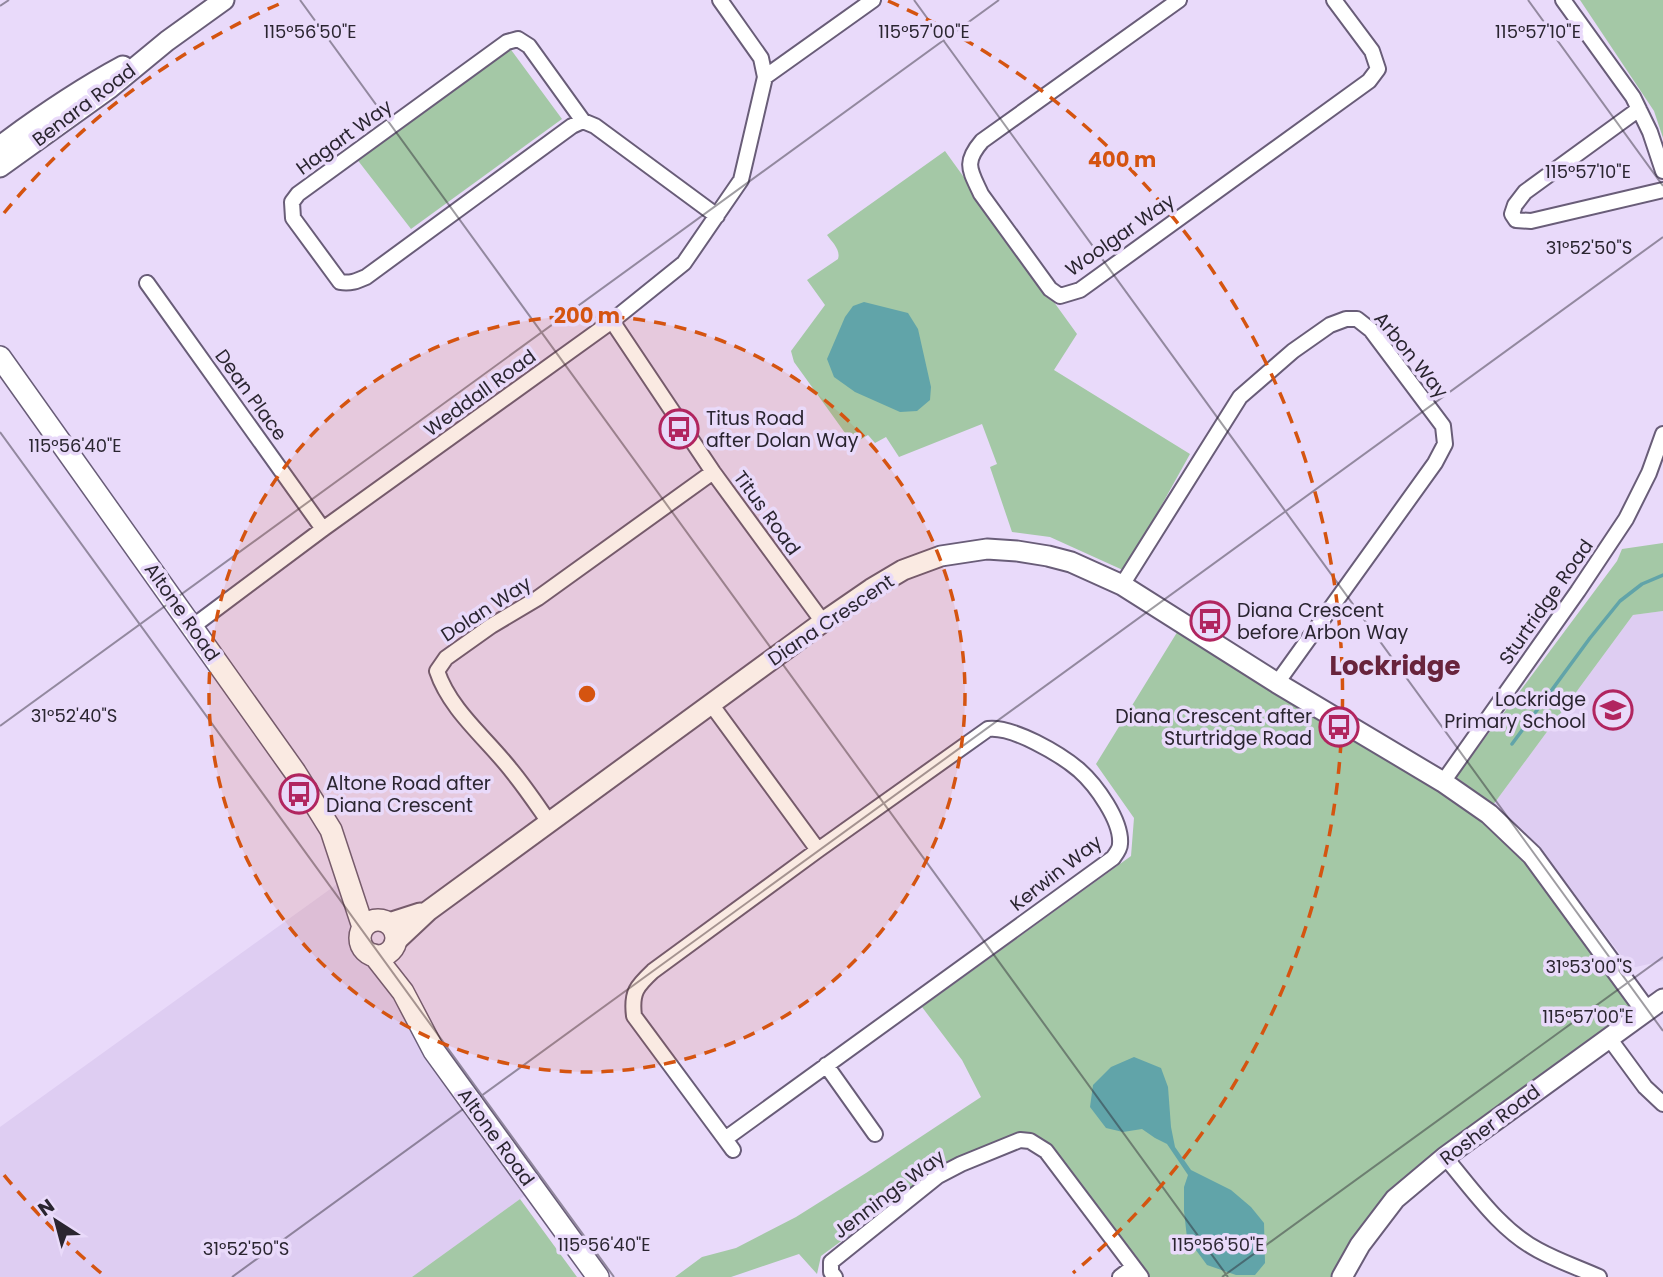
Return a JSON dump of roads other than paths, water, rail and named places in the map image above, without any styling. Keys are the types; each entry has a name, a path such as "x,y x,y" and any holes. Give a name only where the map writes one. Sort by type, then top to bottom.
{"main road":[{"name":"Altone Road","path":"0,357 317,804 331,830 346,877 384,931 403,992 434,1051 598,1277"},
{"name":"Altone Road","path":"384,931 361,932 361,944 403,992"},
{"path":"374,956 386,954 384,931"}],"street":[{"name":"Benara Road","path":"0,167 110,88 167,41 224,0"},
{"path":"720,0 761,58 765,77 873,0"},
{"name":"Woolgar Way","path":"1179,0 982,141 973,152 969,162 981,194 1051,289 1060,296 1080,290 1369,81 1378,69 1372,51 1334,0"},
{"path":"1563,0 1633,97 1650,132 1663,171"},
{"name":"Hagart Way","path":"583,121 572,126 366,277 347,284 340,282 293,218 292,202 298,194 507,42 518,39 529,46 583,121 717,216"},
{"name":"Benara Road","path":"0,146 100,79 167,41"},
{"name":"Weddall Road","path":"192,627 612,321 684,263 741,180 765,77"},
{"path":"1639,109 1525,192 1512,214 1516,220 1531,221 1663,190"},
{"name":"Dean Place","path":"147,283 323,529"},
{"name":"Arbon Way","path":"1122,585 1240,397 1293,351 1330,325 1346,318 1357,319 1371,330 1443,426 1446,444 1277,683"},
{"name":"Titus Road","path":"612,321 713,472 823,622"},
{"name":"Sturtridge Road","path":"1443,782 1626,519 1649,473 1663,434"},
{"name":"Dolan Way","path":"550,822 511,769 463,715 442,684 437,671 446,658 491,626 538,598 713,472"},
{"name":"Diana Crescent","path":"384,931 428,911 871,589 904,570 942,556 987,549 1017,551 1071,562 1122,585 1277,683 1443,782 1489,814 1532,855 1646,1010"},
{"path":"711,704 818,850"},
{"name":"Kerwin Way","path":"997,728 1016,734 1054,752 1080,771 1113,815 1120,846 1113,858 826,1065 729,1145 634,1016 632,1000 637,986 653,971 818,850 988,729 997,728"},
{"name":"Rosher Road","path":"1342,1277 1360,1245 1395,1199 1446,1157 1663,999"},
{"path":"1609,1038 1645,1087 1663,1104"},
{"path":"826,1065 875,1134"},
{"name":"Jennings Way","path":"835,1277 831,1272 831,1262 938,1176 1020,1140 1030,1141 1046,1151 1137,1272 1120,1277"},
{"path":"1446,1157 1515,1235 1538,1250 1599,1277"}],"waterway":[{"path":"1512,744 1620,601 1642,584 1663,575"}],"place":[{"name":"Titus Road after Dolan Way","path":"679,429"},
{"name":"Diana Crescent before Arbon Way","path":"1210,621"},
{"name":"Lockridge Primary School","path":"1613,710"},
{"name":"Diana Crescent after Sturtridge Road","path":"1339,727"},
{"name":"Altone Road after Diana Crescent","path":"299,794"}],"district":[{"name":"Lockridge","path":"1395,666"}]}
